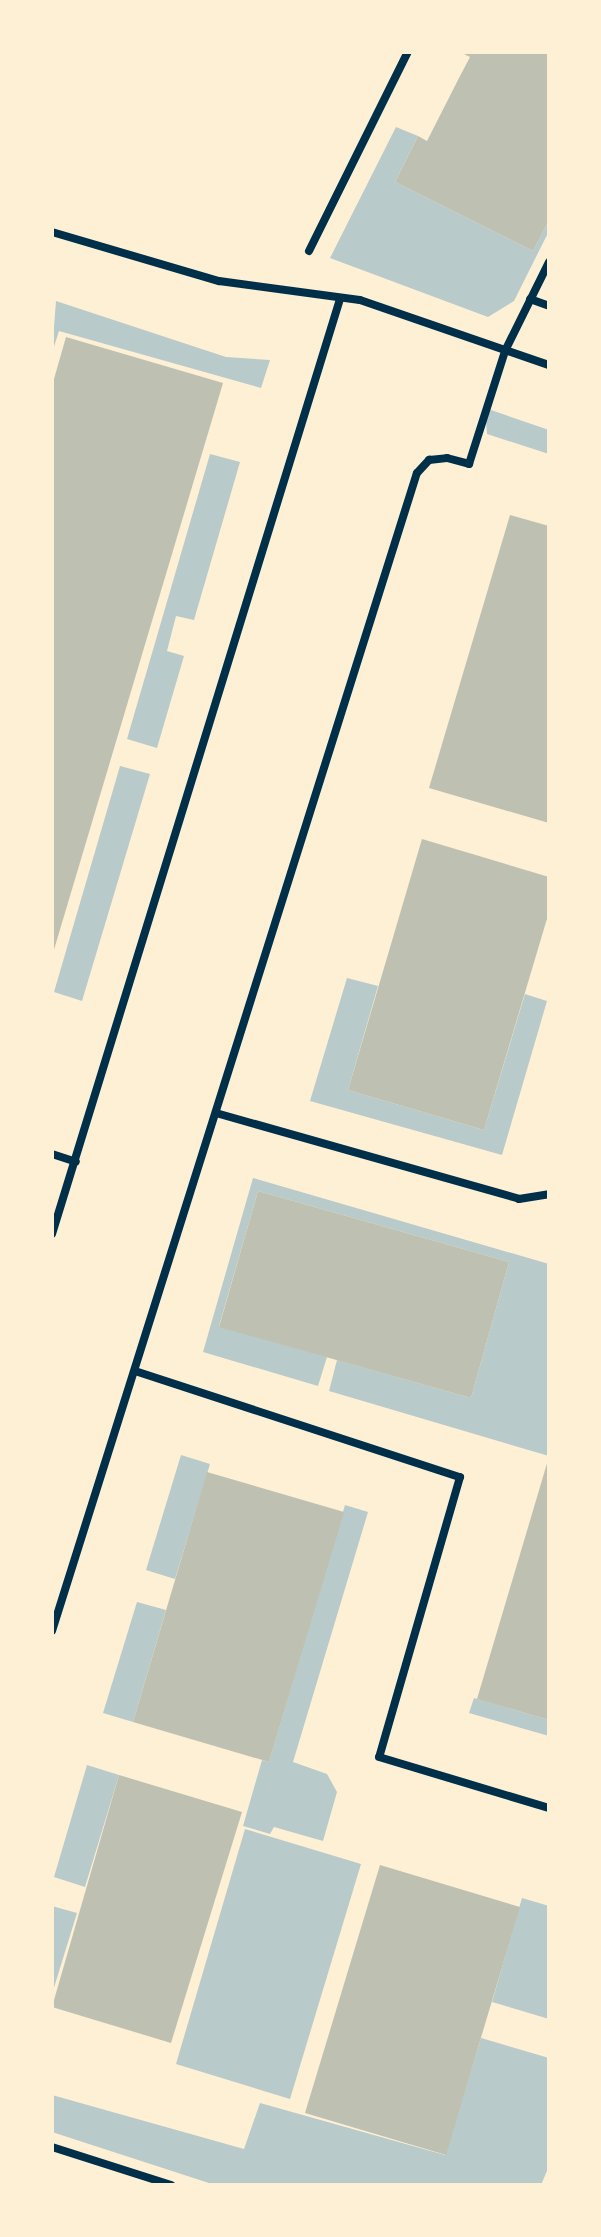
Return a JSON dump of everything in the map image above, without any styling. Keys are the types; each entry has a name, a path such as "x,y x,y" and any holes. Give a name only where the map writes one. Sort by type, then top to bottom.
{"street":[{"path":"309,251 408,52"},
{"path":"52,232 219,281 360,300 549,365"},
{"path":"52,1631 417,473 429,460 469,464 505,351 549,262"},
{"path":"52,1234 340,299"},
{"path":"530,299 549,306"},
{"path":"216,1113 519,1199 549,1194"},
{"path":"52,1154 76,1162"},
{"path":"135,1371 460,1477 379,1757 549,1808"},
{"path":"52,2147 171,2185"}],"shaded area":[{"path":"396,127 418,136 395,182 533,251 549,220 549,231 514,301 488,317 330,258"},
{"path":"56,301 226,357 270,360 261,388 59,331 52,353"},
{"path":"485,408 549,430 549,454 487,434"},
{"path":"210,454 240,462 194,620 176,616 167,651 184,656 157,748 127,739"},
{"path":"120,766 150,774 82,1001 54,992"},
{"path":"347,978 378,986 348,1090 484,1130 525,994 547,1001 502,1155 310,1101"},
{"path":"253,1178 549,1264 549,1456 329,1391 337,1360 471,1398 509,1262 258,1191 219,1326 327,1357 318,1386 203,1352"},
{"path":"181,1455 210,1464 175,1579 146,1570"},
{"path":"345,1505 368,1512 293,1762 327,1774 337,1792 323,1841 274,1827 270,1834 243,1826 262,1760 269,1762"},
{"path":"137,1602 166,1610 133,1722 103,1713"},
{"path":"474,1698 549,1720 549,1736 469,1713"},
{"path":"87,1765 119,1775 85,1887 54,1877"},
{"path":"245,1829 361,1864 290,2099 176,2064"},
{"path":"522,1898 549,1906 549,2019 492,2002"},
{"path":"52,1906 77,1913 52,1994"},
{"path":"481,2038 549,2058 549,2166 541,2185 215,2185 52,2132 52,2095 244,2149 260,2103 445,2155"}],"building":[{"path":"460,52 549,52 549,220 533,251 395,182 418,136 427,141 470,57"},
{"path":"66,337 223,383 53,953 52,386"},
{"path":"510,515 549,526 549,823 429,788"},
{"path":"422,839 549,877 549,912 484,1130 348,1090"},
{"path":"258,1191 509,1262 471,1398 219,1327"},
{"path":"549,1460 549,1720 477,1699"},
{"path":"207,1472 344,1512 269,1762 133,1722"},
{"path":"119,1775 242,1812 171,2043 52,2007"},
{"path":"380,1865 520,1907 446,2155 305,2113"}]}
